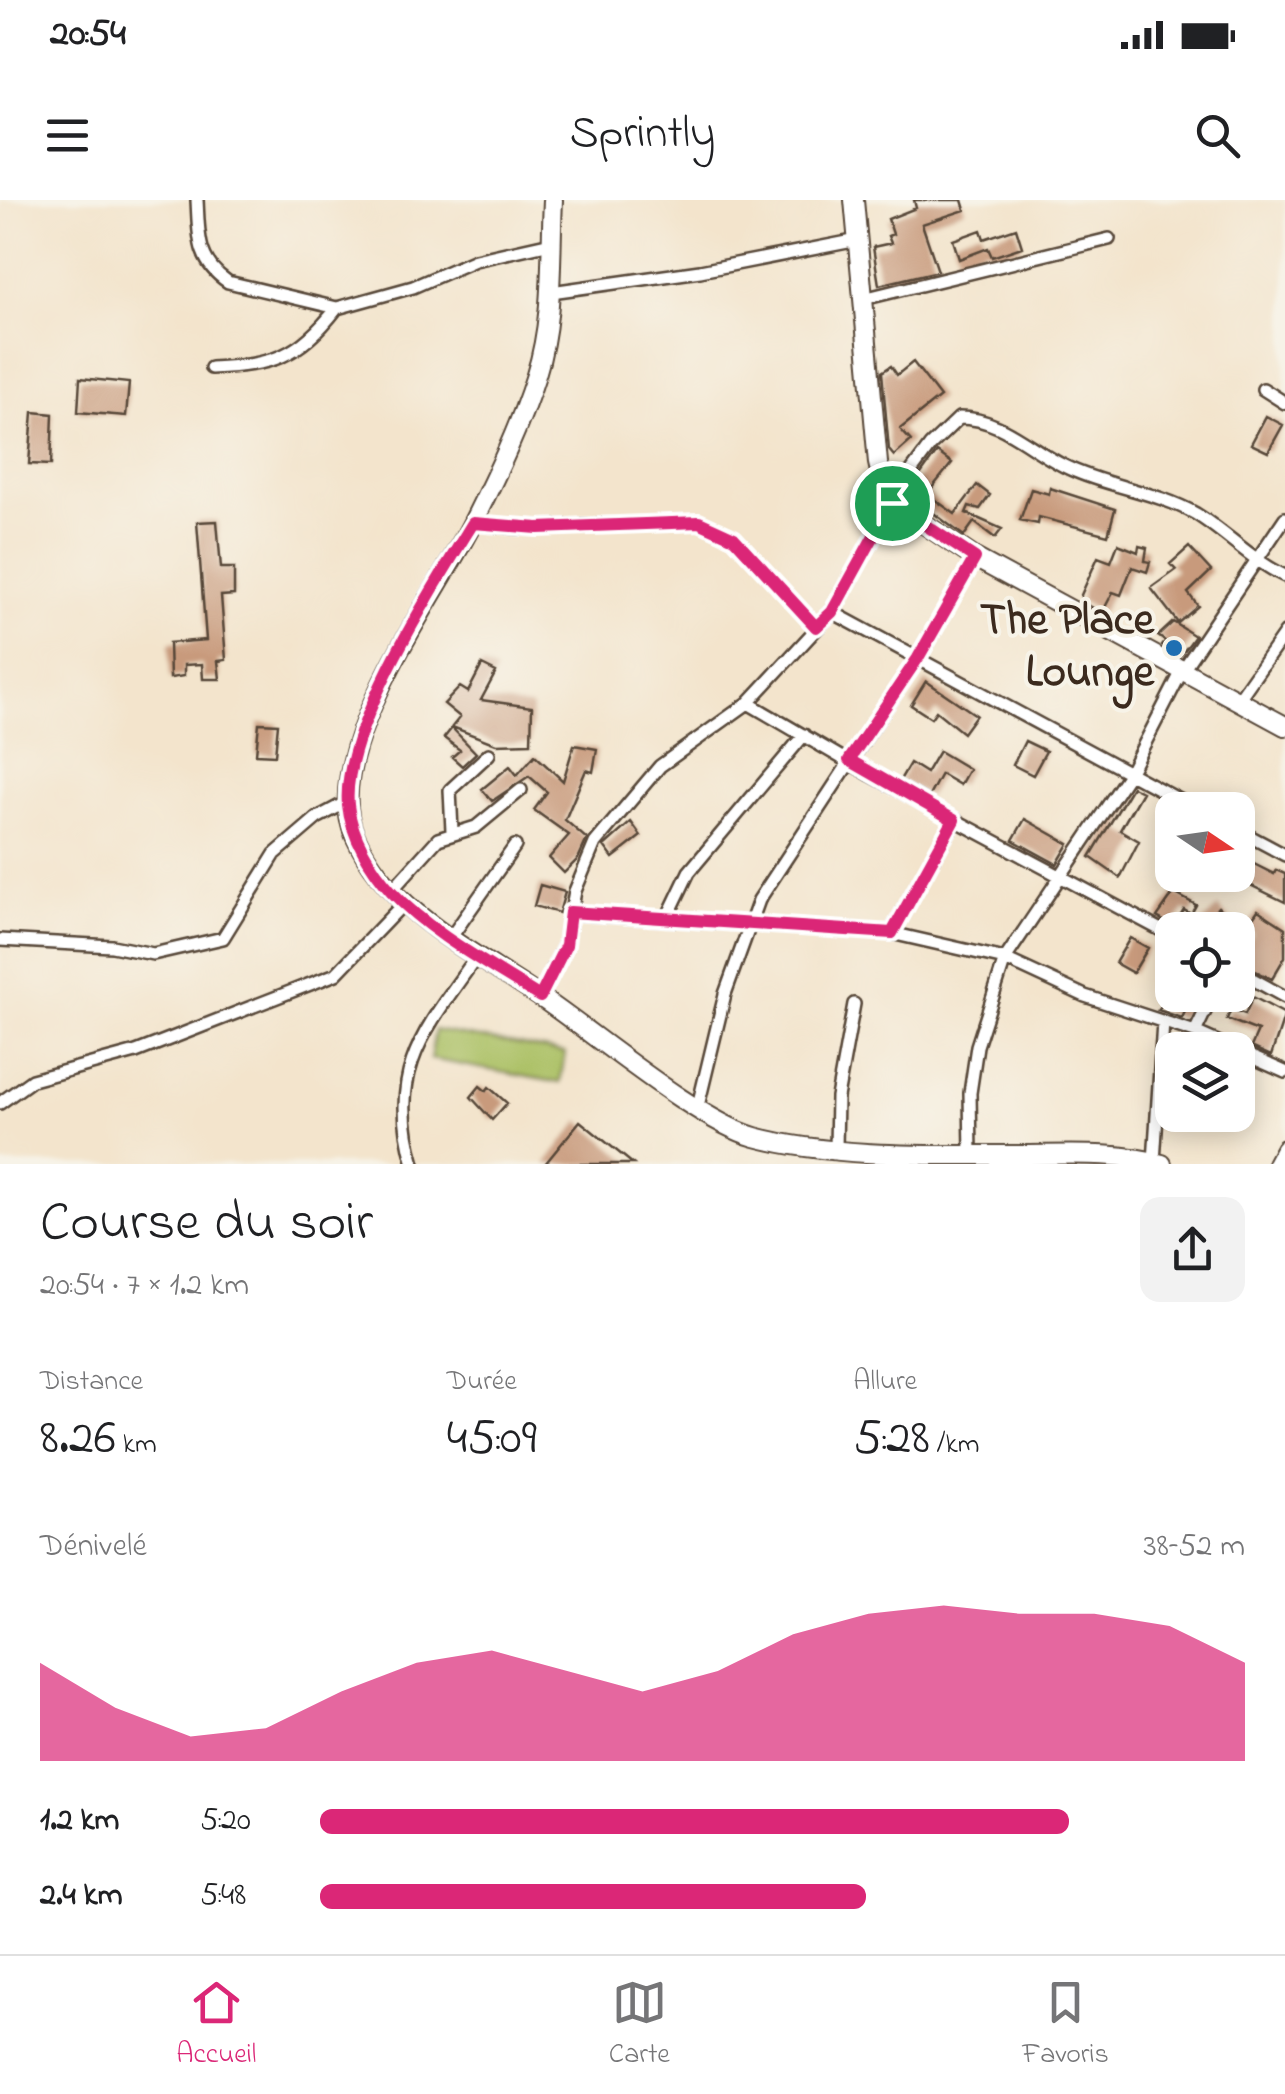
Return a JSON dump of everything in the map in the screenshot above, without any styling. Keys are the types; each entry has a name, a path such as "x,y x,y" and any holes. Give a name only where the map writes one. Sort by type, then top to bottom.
{"main road":[{"path":"552,200 551,292 545,343 536,375 512,442 473,523 399,644 361,740 347,802 354,834 397,897 698,1106 749,1135 836,1148 1158,1163"},
{"path":"854,200 878,464 892,503 975,558 1285,726"},
{"path":"1277,1164 1285,1149"}],"street":[{"path":"197,200 200,247 204,262 214,273 228,282 337,308 413,286 475,260 551,243"},
{"path":"864,300 1108,239"},
{"path":"551,292 713,269 858,240"},
{"path":"211,368 262,365 285,358 320,330 337,308"},
{"path":"1264,388 1285,404"},
{"path":"540,997 566,945 570,912 583,866 616,816 660,766 748,702 832,612 892,503 930,446 960,418 994,423 1062,465 1197,515 1255,562 1285,576"},
{"path":"970,1155 970,1093 978,1046 1005,959 1129,774 1182,671 1285,518"},
{"path":"473,523 538,528 699,522 734,538 816,627"},
{"path":"698,1106 748,922 773,876 918,658 975,558"},
{"path":"832,612 1164,792"},
{"path":"1238,700 1285,633"},
{"path":"748,702 954,820 1155,927"},
{"path":"668,918 688,872 804,734"},
{"path":"452,831 450,790 489,754"},
{"path":"0,1104 32,1080 136,1052 326,979 351,962 438,838 476,827 521,790"},
{"path":"0,940 112,946 153,954 223,938 275,854 317,818 347,802"},
{"path":"892,933 954,820"},
{"path":"1255,839 1285,855"},
{"path":"451,938 515,846"},
{"path":"570,912 892,933 1005,959 1085,996 1195,1032 1205,1012"},
{"path":"414,1164 404,1108 411,1056 477,956"},
{"path":"1255,980 1285,996"},
{"path":"836,1148 837,1097 854,1004"},
{"path":"1158,1163 1163,1022"},
{"path":"1255,1059 1285,1072"}],"green space":[{"path":"435,1030 565,1053 560,1083 430,1059"}],"building":[{"path":"914,200 962,200 965,210 922,224 938,271 879,285 873,247 891,243 888,236 893,234 888,219 916,208"},
{"path":"1016,228 1022,247 992,257 988,248 959,259 953,240 981,230 984,239"},
{"path":"913,362 940,397 900,429 911,441 894,456 889,450 882,372 891,366 897,375"},
{"path":"80,378 129,383 126,416 78,412"},
{"path":"33,412 53,414 51,465 29,464"},
{"path":"1266,416 1283,425 1268,452 1251,444"},
{"path":"937,452 952,463 927,494 955,514 977,485 990,495 980,509 969,506 966,513 1002,529 995,538 974,522 964,536 907,493"},
{"path":"1050,488 1115,509 1108,535 1039,517 1038,524 1020,520 1031,489 1049,494"},
{"path":"217,521 221,568 234,568 234,595 221,596 226,660 218,661 220,679 203,679 202,664 184,665 184,676 170,678 169,643 206,640 197,522"},
{"path":"1118,544 1138,552 1139,546 1147,548 1145,561 1150,562 1147,572 1132,567 1121,595 1113,592 1102,613 1081,601 1081,595 1098,557 1111,562"},
{"path":"1189,547 1211,571 1188,593 1198,606 1178,623 1151,588 1176,570 1170,564"},
{"name":"The Place Lounge","path":"1173,622 1195,636 1181,655 1162,645 1165,641 1158,636"},
{"path":"482,665 496,672 481,700 532,707 531,743 496,744 452,727 460,717 444,704 460,687 468,692"},
{"path":"926,681 976,715 963,733 936,711 931,718 911,705"},
{"path":"259,723 278,724 275,755 256,754"},
{"path":"452,728 476,753 462,766 452,757 460,750 444,738"},
{"path":"1025,741 1046,751 1033,775 1013,765"},
{"path":"574,745 597,749 593,772 586,770 565,820 587,839 578,859 564,873 549,858 569,835 534,810 547,792 529,776 492,801 482,789 510,766 517,775 535,755 563,781"},
{"path":"939,751 969,769 960,785 941,774 929,796 900,780 910,763 926,773"},
{"path":"1132,787 1142,792 1120,830 1139,841 1120,878 1090,857"},
{"path":"1025,819 1069,844 1057,864 1013,840"},
{"path":"631,822 641,836 613,858 604,846"},
{"path":"1255,864 1274,874 1276,870 1285,874 1285,902 1255,887"},
{"path":"540,885 565,892 559,913 534,906"},
{"path":"1174,893 1196,905 1192,912 1161,912"},
{"path":"1258,910 1285,928 1285,957 1272,979 1255,970"},
{"path":"1130,938 1148,948 1133,973 1115,963"},
{"path":"1255,998 1285,1014 1271,1056 1255,1049 1258,1031 1227,1019 1230,1012 1255,1012"},
{"path":"1164,1012 1185,1012 1182,1018"},
{"path":"480,1086 486,1091 489,1087 507,1103 492,1120 471,1097"},
{"path":"580,1121 633,1164 545,1164"}],"place":[{"name":"The Place Lounge","path":"1174,648"}],"route":[{"path":"892,503 975,558 918,658 849,760 954,820 892,933 570,912 566,945 540,997 404,902 376,871 354,834 347,802 361,740 399,644 473,523 538,528 699,522 734,538 816,627 832,612 892,503"}]}
